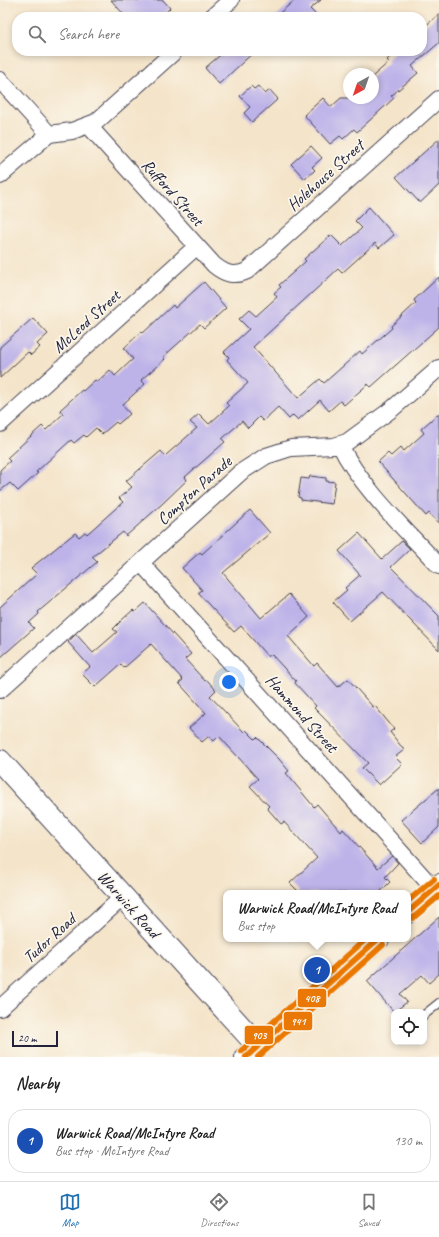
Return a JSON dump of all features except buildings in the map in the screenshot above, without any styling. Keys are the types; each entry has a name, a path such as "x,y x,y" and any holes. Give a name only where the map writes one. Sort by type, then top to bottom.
{"street":[{"path":"218,12 231,0"},
{"path":"0,176 49,134 72,131 88,126 102,117 169,56"},
{"path":"0,80 49,134"},
{"name":"Holehouse Street","path":"235,275 247,270 439,99"},
{"name":"Rufford Street","path":"88,126 219,269 235,275"},
{"name":"McLeod Street","path":"0,424 197,246"},
{"name":"Compton Parade","path":"0,690 229,482 266,456 291,448 340,445 347,442 379,419 439,368"},
{"path":"340,445 352,468 439,566"},
{"name":"Hammond Street","path":"141,563 436,891"},
{"name":"Warwick Road","path":"0,761 123,897 252,1052"},
{"path":"411,910 436,891"},
{"name":"Tudor Road","path":"0,1008 123,897"},
{"path":"252,1052 375,942"}],"lane":[{"path":"427,1013 439,1003"}],"transit line":[{"name":"903","path":"411,898 434,879"},
{"name":"408","path":"411,909 439,885"},
{"name":"941","path":"413,918 439,896"},
{"name":"903","path":"241,1051 363,942"},
{"name":"408","path":"246,1057 375,942"},
{"name":"941","path":"258,1057 383,945"}],"place":[{"name":"Warwick Road/McIntyre Road","path":"317,970"}]}
